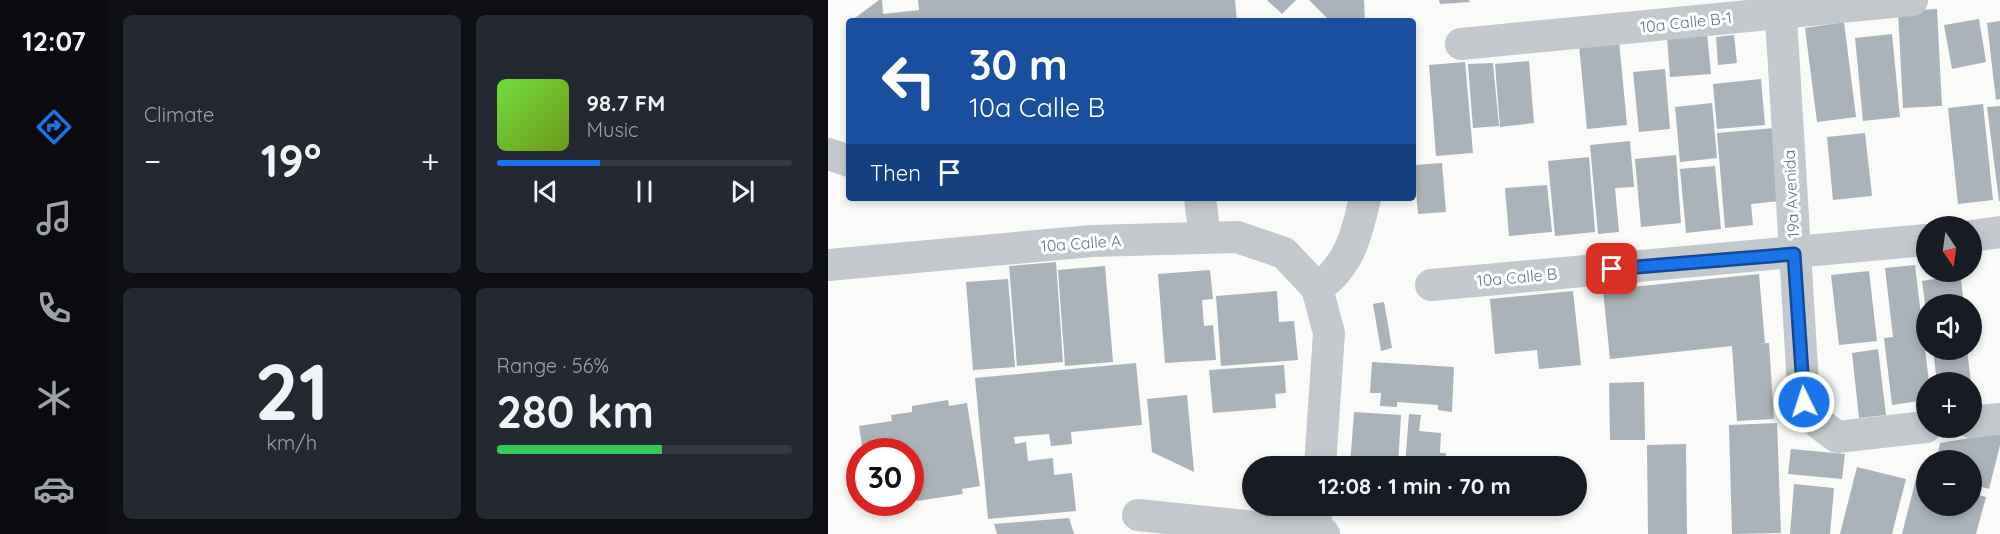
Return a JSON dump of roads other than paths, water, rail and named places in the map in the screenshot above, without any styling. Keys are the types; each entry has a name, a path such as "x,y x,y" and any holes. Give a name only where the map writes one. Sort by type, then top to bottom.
{"street":[{"name":"10a Calle B-1","path":"1461,44 1780,6 1912,0"},
{"name":"19a Avenida","path":"1780,6 1804,402 1816,421 1836,437 1916,428"},
{"path":"828,154 846,160"},
{"path":"1200,201 1205,238"},
{"path":"1321,456 1329,333 1317,288 1333,278 1352,250 1364,201"},
{"path":"1982,234 2000,232"},
{"name":"10a Calle A","path":"828,264 1092,241 1237,237 1284,253 1317,288"},
{"name":"10a Calle B","path":"1431,285 1794,254 1916,241"},
{"path":"1982,421 2000,419"},
{"path":"1138,515 1317,527"}]}
